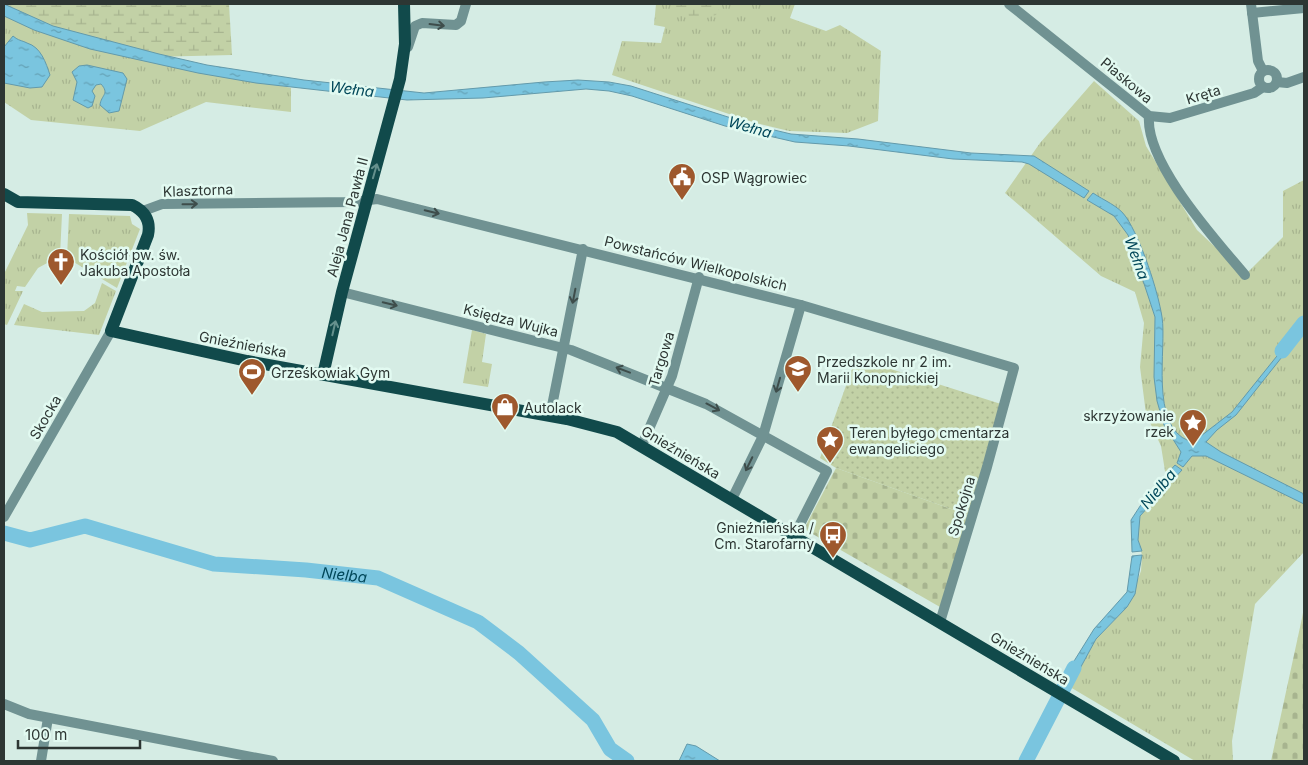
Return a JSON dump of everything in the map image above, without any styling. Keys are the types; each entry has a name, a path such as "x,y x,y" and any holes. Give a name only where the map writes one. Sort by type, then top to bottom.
{"main road":[{"name":"Aleja Jana Pawła II","path":"323,375 342,292 402,73 405,44 404,4"},
{"path":"4,196 18,202 128,205 143,211 149,222 148,235 111,332"},
{"name":"Gnieźnieńska","path":"111,332 323,375 606,428 642,445 733,495 794,536 1174,761"}],"street":[{"path":"402,73 415,26 422,23 456,25 461,21 466,4"},
{"name":"Piaskowa","path":"1009,4 1149,116 1152,141 1173,181 1204,225 1246,275"},
{"path":"1263,71 1258,61 1251,8 1304,8"},
{"path":"1263,71 1272,71 1277,76 1277,82"},
{"path":"1263,71 1259,79 1263,87 1271,88 1277,82 1287,82 1304,77"},
{"name":"Kręta","path":"1149,116 1170,118 1254,93 1263,87"},
{"name":"Powstańców Wielkopolskich","path":"368,200 377,199 698,278 801,305 1014,368"},
{"name":"Klasztorna","path":"143,211 162,204 368,200"},
{"path":"550,416 583,249"},
{"name":"Targowa","path":"642,445 668,387 698,278"},
{"name":"Księdza Wujka","path":"342,292 563,348 668,387 706,404 827,471 794,536"},
{"path":"733,495 763,436 801,305"},
{"name":"Skocka","path":"4,517 111,332"},
{"name":"Spokojna","path":"940,622 987,468 1014,368"},
{"path":"4,704 20,712 48,718 246,759 272,761"},
{"path":"41,761 48,718"}],"green space":[{"path":"4,4 229,4 232,55 151,57 96,44 4,9"},
{"path":"656,4 795,4 790,18 826,31 840,25 881,51 878,121 847,133 789,131 756,123 612,75 622,41 661,43 665,27 654,25"},
{"path":"673,4 721,4 716,15 699,20 677,11"},
{"path":"4,9 151,57 291,88 291,112 206,102 140,131 31,120 4,102"},
{"path":"1094,81 1139,121 1146,146 1197,230 1245,275 1283,237 1283,191 1304,180 1304,552 1255,604 1232,741 1233,761 1195,761 1070,687 1096,639 1127,607 1141,571 1142,555 1138,540 1140,516 1181,470 1175,466 1168,474 1165,471 1161,446 1146,414 1140,367 1144,323 1135,292 1101,276 1005,193 1040,143"},
{"path":"27,213 62,214 60,256 38,268 25,287 17,286 15,291 23,291 7,325 4,324 4,274 28,225"},
{"path":"69,214 130,216 132,224 140,229 117,288 67,258"},
{"path":"102,283 116,291 99,335 14,325 24,304 42,312 84,311 95,303"},
{"path":"472,330 486,334 482,362 492,364 488,387 463,383"},
{"path":"856,358 1001,404 968,515 836,468 820,458"},
{"path":"836,468 968,515 940,607 804,529"},
{"path":"1304,607 1304,761 1271,761 1302,618"}],"water":[{"name":"Wełna","path":"4,4 53,26 159,54 207,65 304,80 424,93 544,82 578,80 609,82 631,86 753,125 791,134 858,139 971,153 1034,156 1089,191 1084,198 1029,164 1022,162 953,159 849,146 795,142 725,126 632,96 609,91 586,89 483,98 407,100 256,83 198,73 90,49 34,30 4,16"},
{"path":"13,36 32,45 42,56 50,75 42,87 30,88 4,83 4,47"},
{"path":"87,65 123,73 127,79 119,111 109,113 100,105 105,92 101,84 96,85 92,91 95,96 92,106 88,108 73,100 77,82 72,72 79,66"},
{"name":"Wełna","path":"1093,193 1123,213 1132,227 1148,266 1162,317 1162,385 1164,403 1169,420 1177,433 1189,441 1197,439 1232,412 1293,336 1297,338 1236,415 1217,430 1206,442 1221,452 1304,494 1304,504 1206,456 1192,456 1183,467 1177,463 1181,452 1164,425 1157,401 1154,377 1155,317 1128,235 1114,216 1087,200"},
{"path":"1175,465 1182,470 1140,516 1138,540 1142,551 1132,552 1131,520 1144,500"},
{"path":"1142,555 1135,594 1127,607 1096,639 1070,687 1061,682 1094,629 1127,592 1132,556"},
{"path":"687,744 696,746 720,761 679,761"}],"waterway":[{"name":"Nielba","path":"1282,351 1304,323"},
{"name":"Nielba","path":"4,533 30,540 85,526 214,564 306,570 378,578 478,622 519,653 593,720 610,749 627,761"},
{"name":"Nielba","path":"1026,761 1074,668"}],"place":[{"name":"OSP Wągrowiec","path":"682,201"},
{"name":"Kościół pw. św. Jakuba Apostoła","path":"61,286"},
{"name":"Przedszkole nr 2 im. Marii Konopnickiej","path":"798,393"},
{"name":"Grześkowiak Gym","path":"252,396"},
{"name":"Autolack","path":"505,431"},
{"name":"skrzyżowanie rzek","path":"1193,447"},
{"name":"Teren byłego cmentarza ewangeliciego","path":"830,464"},
{"name":"Gnieźnieńska / Cm. Starofarny","path":"833,559"}]}
